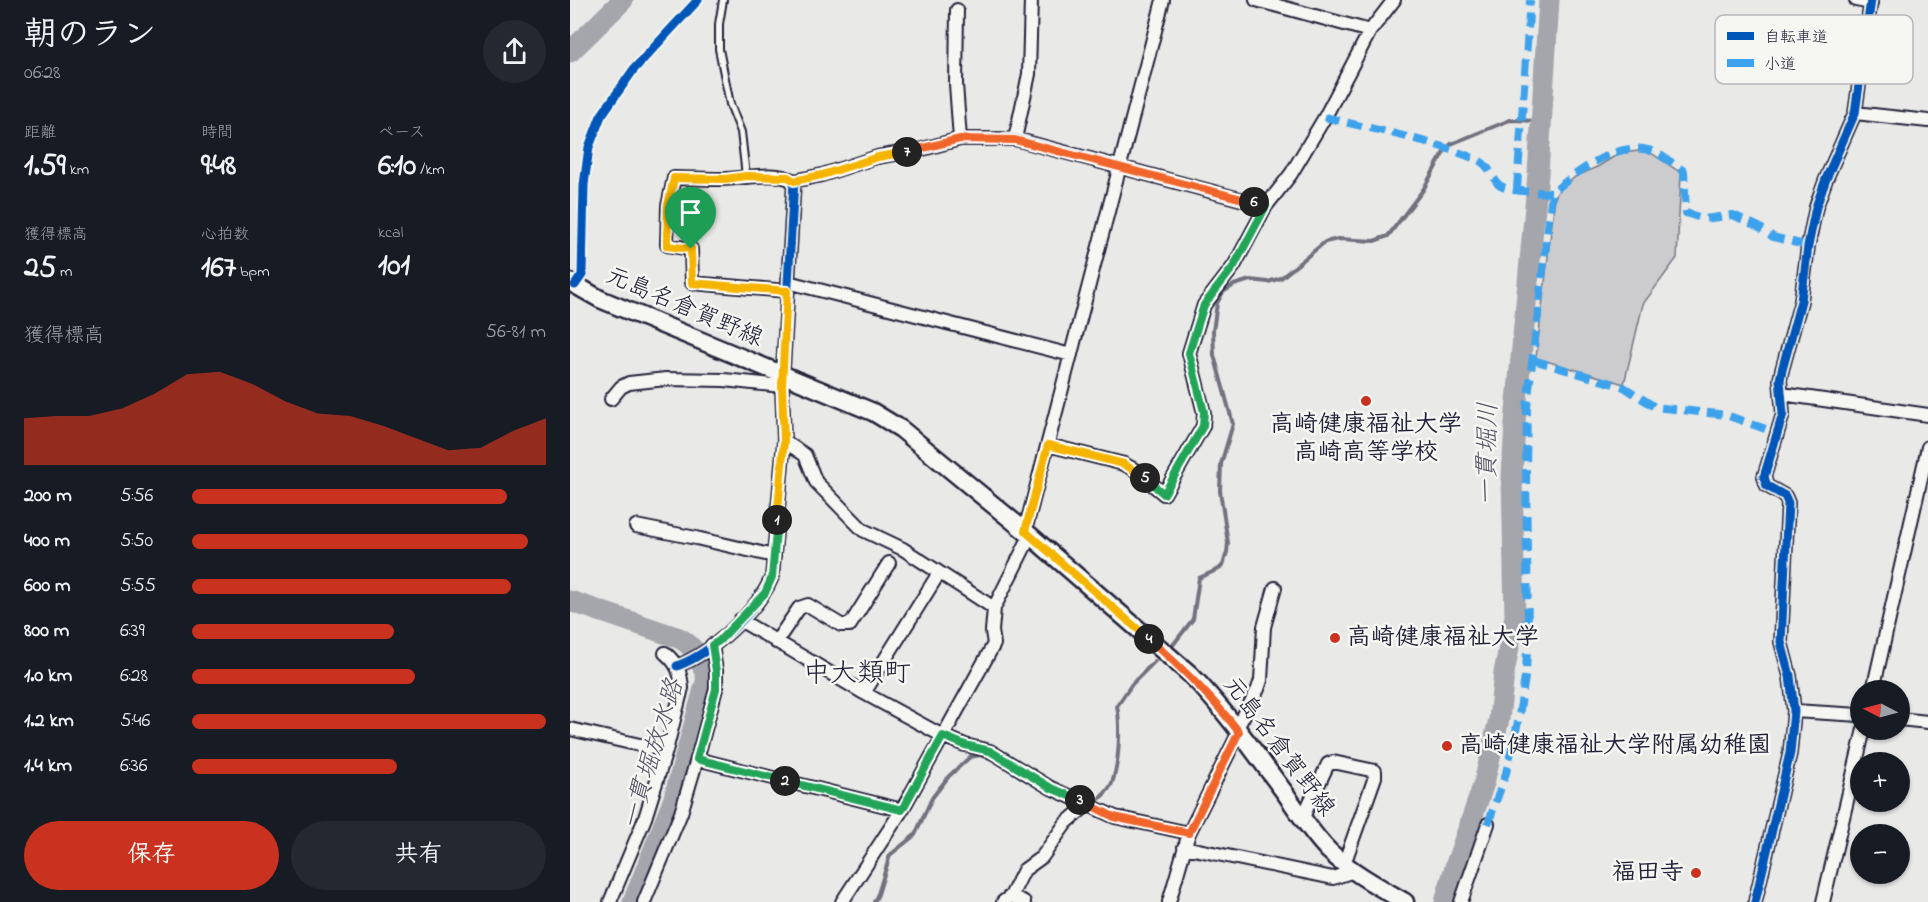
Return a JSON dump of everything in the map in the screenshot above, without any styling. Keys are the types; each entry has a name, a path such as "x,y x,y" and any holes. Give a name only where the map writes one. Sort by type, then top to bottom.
{"main road":[{"name":"元島名倉賀野線","path":"570,282 600,298 782,381 873,412 901,429 1028,533 1191,675 1238,730 1302,819 1328,850 1349,868 1405,902"}],"street":[{"path":"1015,140 1029,74 1031,0"},
{"path":"842,902 902,810 994,644 992,631 994,608 1028,533 1048,445 1163,0"},
{"path":"1256,0 1370,31"},
{"path":"1048,445 1124,464 1136,470 1164,494 1203,426 1204,412 1189,353 1204,305 1234,266 1266,206 1291,174 1325,117 1370,31 1394,0"},
{"path":"1856,0 1871,1"},
{"path":"957,10 956,84 960,139"},
{"path":"1755,902 1790,753 1794,711 1790,676 1780,642 1788,503 1785,496 1767,486 1764,477 1783,414 1780,380 1801,301 1816,207 1856,113 1860,84"},
{"path":"1856,113 1928,120"},
{"path":"1071,355 787,286 692,283 691,249 667,246 668,206 674,178 788,177 794,181 822,175 878,157 920,150 960,139 1015,140 1266,206"},
{"path":"681,664 719,641 765,593 772,577 784,441 782,381 794,181"},
{"path":"611,399 621,387 629,383 666,379 782,381"},
{"path":"1782,394 1928,415"},
{"path":"784,441 805,455 816,482 863,530 903,549 994,608"},
{"path":"1875,680 1928,447"},
{"path":"636,526 774,556"},
{"path":"777,642 799,608 808,605 841,625 850,625 889,563"},
{"path":"864,693 939,573"},
{"path":"1169,902 1189,833 1258,690 1261,680 1264,627 1275,588"},
{"path":"740,620 864,693 943,736 965,745 990,751 1051,788 1114,817 1189,833"},
{"path":"644,902 681,813 716,689 716,671 708,648"},
{"path":"665,653 681,664"},
{"path":"610,902 645,818 666,752 682,688 681,664"},
{"path":"1794,711 1850,714"},
{"path":"1910,720 1928,722"},
{"path":"570,729 666,752"},
{"path":"1823,902 1861,740"},
{"path":"697,759 902,810"},
{"path":"1184,847 1333,878 1349,868 1375,771 1333,762 1328,764 1302,819"},
{"path":"1024,902 1007,899 1024,870 1042,856 1066,823 1088,804"},
{"path":"1461,902 1488,824"}],"lane":[{"path":"723,0 718,49 730,104 741,132 746,176"}],"shaded area":[{"path":"1638,151 1651,153 1681,173 1677,258 1643,304 1624,384 1536,358 1555,198 1558,191 1575,177 1618,154"}],"waterway":[{"path":"570,52 623,0"},
{"name":"一貫堀川","path":"1445,902 1484,783 1499,719 1504,673 1515,616 1512,477 1538,174 1549,0"},
{"path":"1173,645 1193,619 1199,578 1219,569 1223,565 1227,552 1228,543 1220,491 1221,464 1233,424 1214,355 1213,331 1217,303 1223,292 1234,285 1250,280 1268,282 1281,278 1325,242 1338,239 1374,241 1388,236 1423,190 1444,152 1451,144 1510,120 1541,121"},
{"name":"一貫堀放水路","path":"570,601 685,641 700,660 707,678 673,801 633,902"},
{"path":"1096,802 1109,789 1116,766 1119,745 1117,706 1132,684 1155,661"},
{"path":"874,902 890,855 915,835 932,798 949,776 970,757 980,755 990,758"},
{"path":"1002,765 1066,801"}],"marked path":[{"path":"1517,189 1530,0"},
{"path":"1325,117 1422,141 1460,153 1482,162 1502,187 1523,191 1552,193 1572,177 1609,155 1636,148 1653,151 1684,171 1686,213 1704,219 1733,215 1759,227 1773,237 1808,246"},
{"path":"1488,824 1506,773 1518,722 1526,671 1528,631 1527,406 1552,193"},
{"path":"1533,360 1624,387 1655,407 1726,415 1777,433"}],"cycle path":[{"path":"575,285 582,275 584,185 589,147 601,116 634,69 698,0"},
{"path":"1869,15 1871,0"},
{"path":"1755,902 1790,753 1794,711 1790,676 1781,642 1788,503 1785,496 1767,486 1764,477 1783,414 1780,380 1801,301 1816,207 1855,113 1859,84"},
{"path":"677,666 704,652 732,630 756,604 772,577 784,441 782,386 794,181 822,175 877,157 919,150 960,139 1015,139 1266,206"}],"place":[{"name":"高崎健康福祉大学 高崎高等学校","path":"1366,401"},
{"name":"高崎健康福祉大学","path":"1335,638"},
{"name":"高崎健康福祉大学附属幼稚園","path":"1447,746"},
{"name":"福田寺","path":"1696,873"}],"district":[{"name":"中大類町","path":"857,674"}],"route":[{"path":"960,139 1015,140 1266,206 1234,266 1204,305 1189,353 1204,412 1203,426 1164,494 1136,470 1124,464 1048,445 1025,531 1191,675 1239,732 1189,833 1114,817 1051,788 990,751 965,745 943,736 902,810 697,759 716,689 712,645 719,641 765,593 772,577 784,441 782,386 787,291 692,283 691,249 667,246 668,206 674,178 788,177 794,181 822,175 878,157 920,150 960,139"}]}
